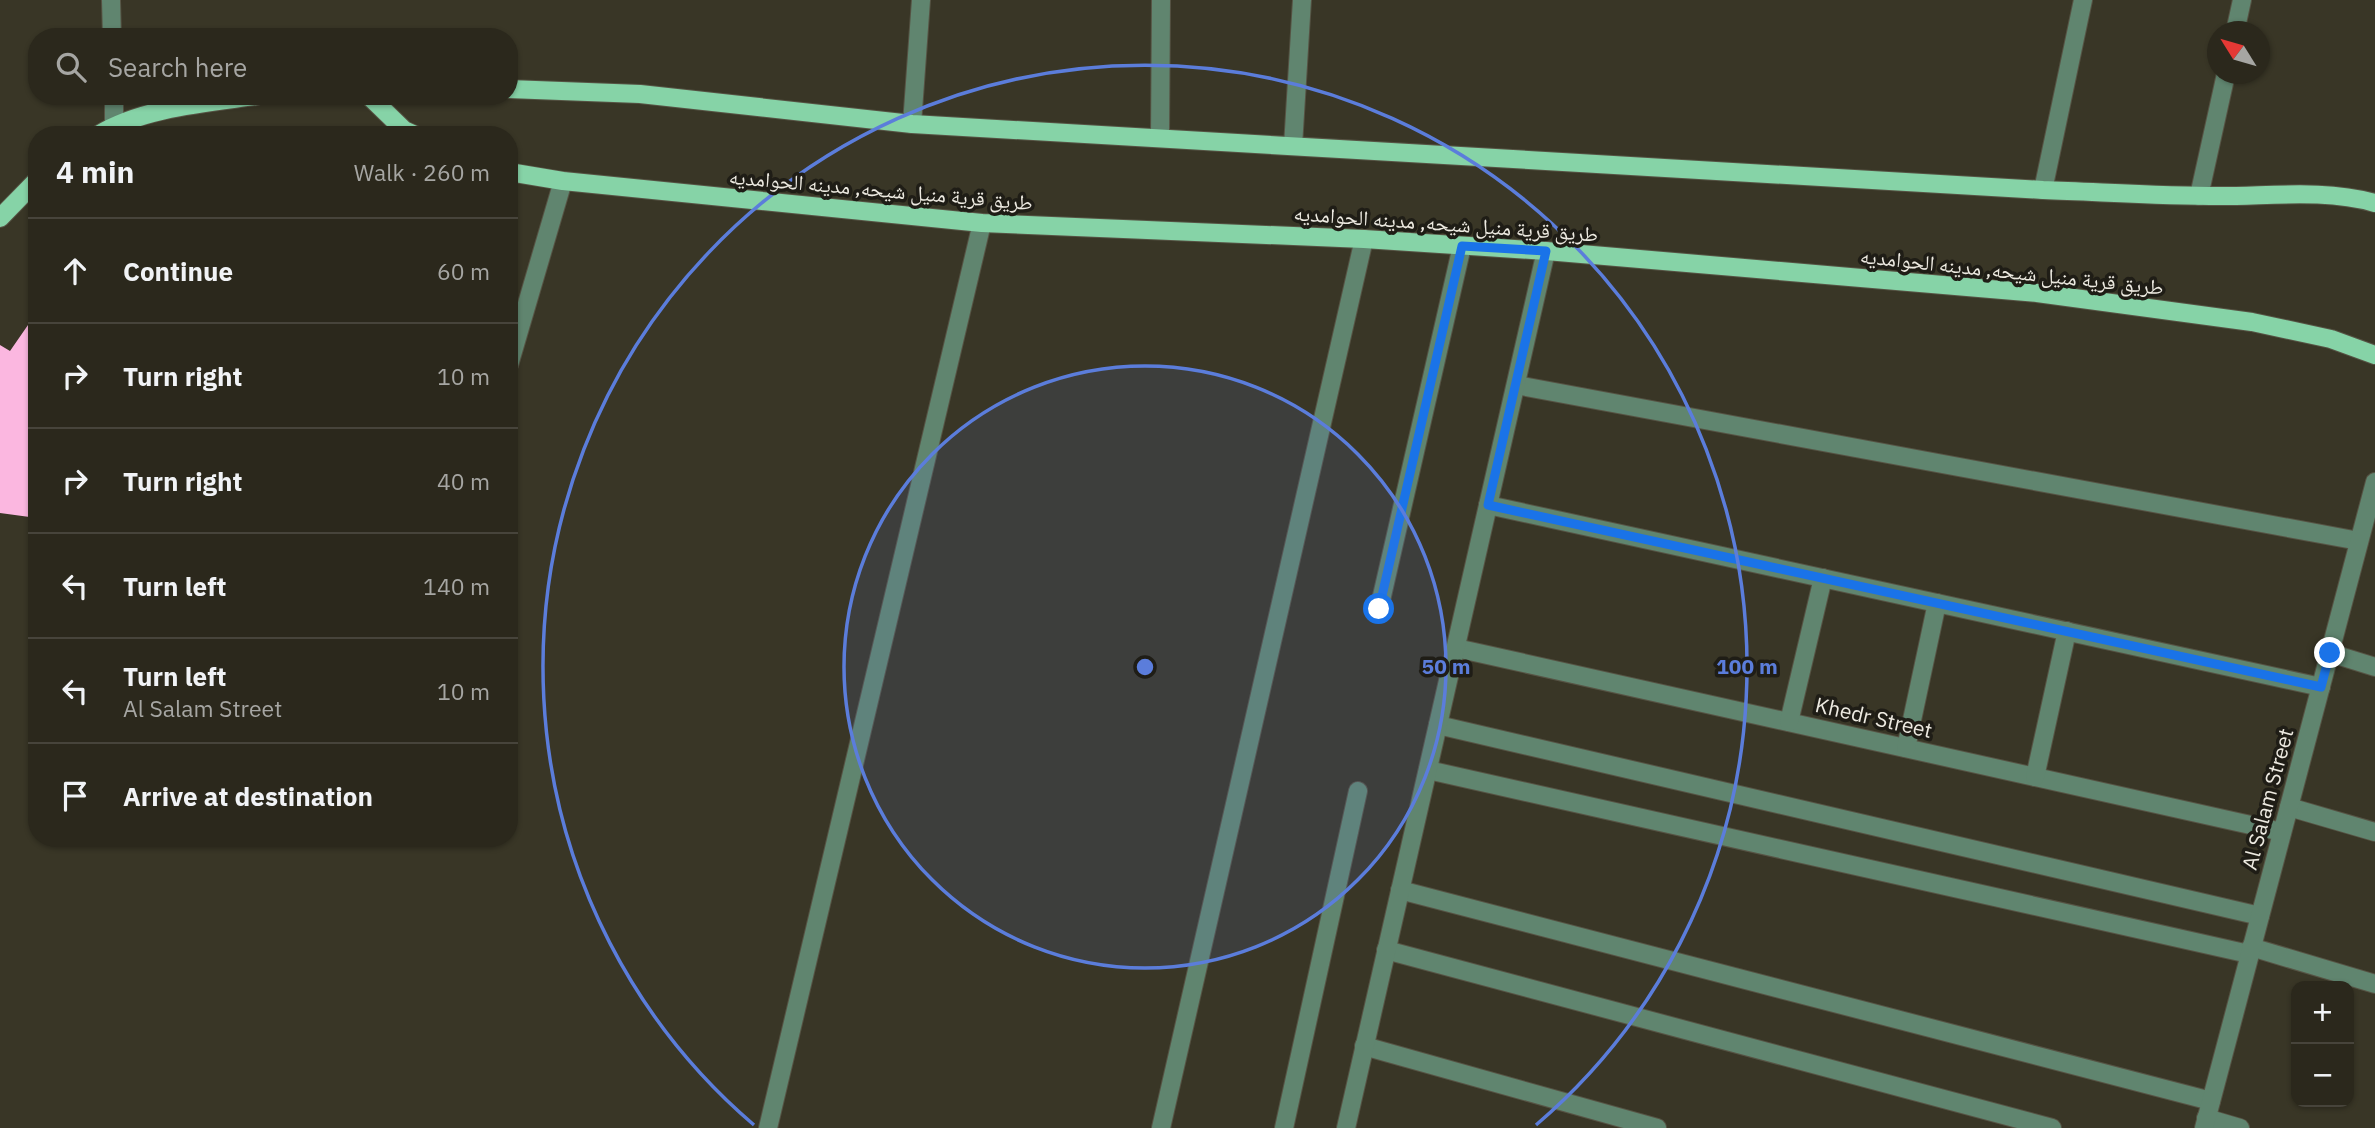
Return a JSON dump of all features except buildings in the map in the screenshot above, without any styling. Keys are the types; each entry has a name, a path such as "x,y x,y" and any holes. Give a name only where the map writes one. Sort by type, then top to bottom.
{"main road":[{"path":"518,89 640,94 912,124 2043,190 2199,196 2354,197 2375,203"},
{"path":"114,125 189,105"},
{"path":"378,105 400,126"},
{"name":"طريق قرية منيل شيحه, مدينه الحوامديه","path":"518,174 563,181 982,223 1364,239 1546,251 2037,293 2252,322 2331,339 2375,355"},
{"path":"0,218 28,189"}],"street":[{"path":"111,0 112,28"},
{"path":"912,124 921,0"},
{"path":"1160,138 1161,0"},
{"path":"1293,146 1302,0"},
{"path":"2043,190 2083,0"},
{"path":"2237,21 2242,0"},
{"path":"2199,196 2224,84"},
{"path":"114,105 114,125"},
{"path":"518,334 563,181"},
{"path":"768,1128 982,223"},
{"path":"1161,1128 1364,239"},
{"path":"1379,609 1462,246"},
{"path":"1346,1128 1546,251"},
{"path":"1516,385 2359,541"},
{"name":"Al Salam Street","path":"2207,1115 2375,482"},
{"path":"1488,505 2321,687"},
{"path":"1789,722 1823,578"},
{"path":"1906,748 1937,603"},
{"path":"2035,777 2067,631"},
{"name":"Khedr Street","path":"1455,648 2282,832"},
{"path":"2330,653 2375,667"},
{"path":"1438,724 2260,916"},
{"path":"1428,770 2250,951 2375,984"},
{"path":"1284,1128 1358,791"},
{"path":"2289,807 2375,832"},
{"path":"1400,890 2207,1115 2240,1128"},
{"path":"1387,950 2052,1128"},
{"path":"1364,1046 1657,1128"}],"route":[{"path":"1379,609 1462,246 1546,251 1488,505 2321,687 2330,653"}]}
